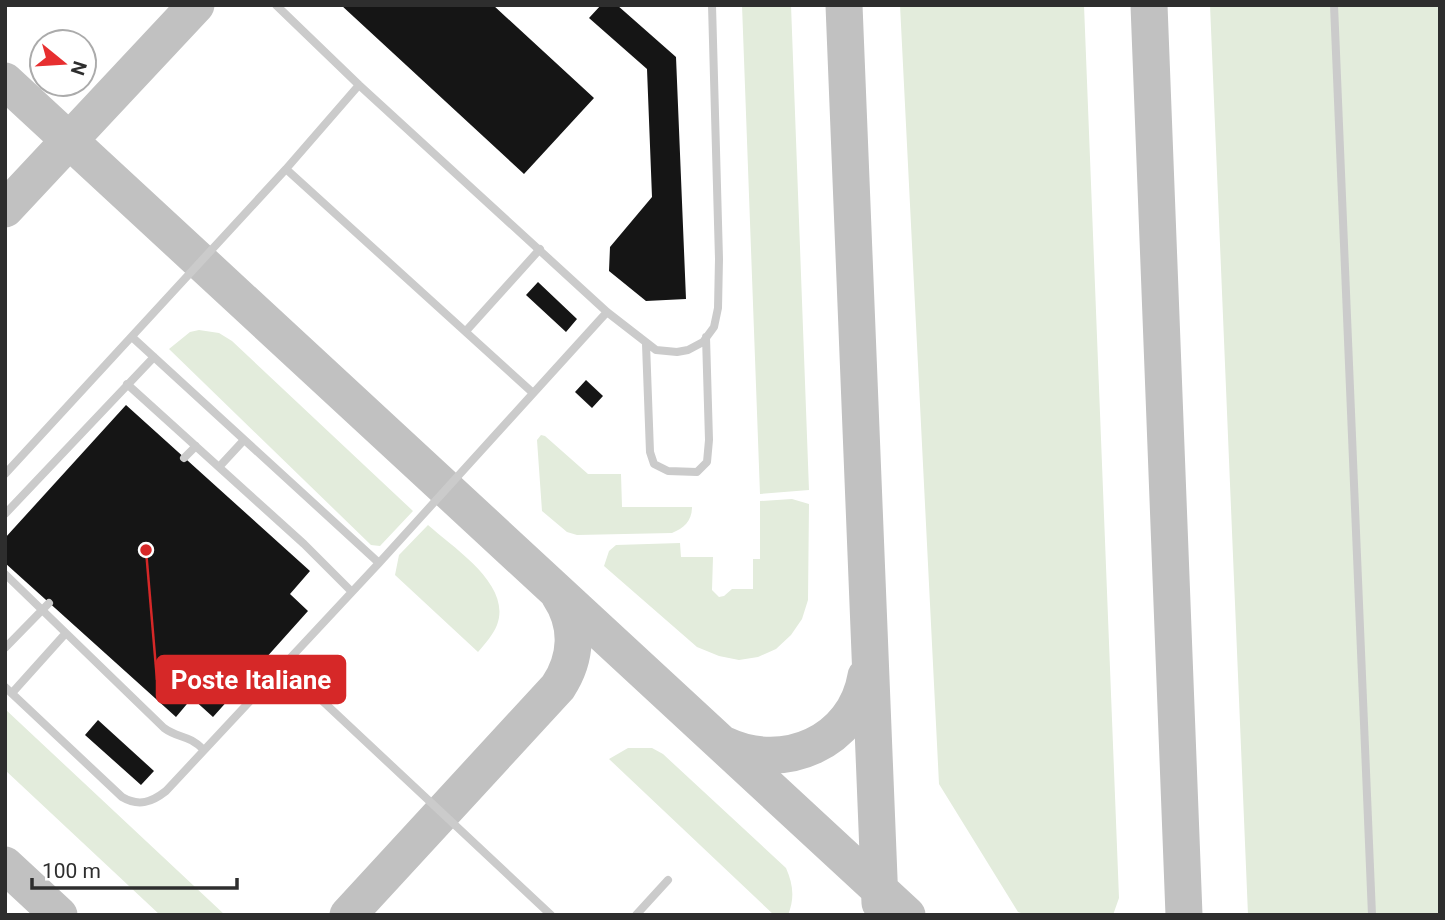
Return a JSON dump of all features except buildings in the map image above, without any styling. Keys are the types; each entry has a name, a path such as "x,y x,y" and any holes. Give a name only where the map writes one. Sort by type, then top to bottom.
{"lane":[{"path":"276,5 359,85 607,312 656,350 677,352 688,350 706,337 714,327 718,308 712,5"},
{"path":"1334,5 1372,915"},
{"path":"5,474 286,169 359,85"},
{"path":"286,169 533,393"},
{"path":"466,331 540,250"},
{"path":"65,634 9,690 128,801 147,803 155,800 379,564 607,312"},
{"path":"132,337 379,564"},
{"path":"646,344 649,452 654,464 668,471 697,472 707,462 709,440 706,337"},
{"path":"5,514 154,357"},
{"path":"127,384 351,591"},
{"path":"219,467 244,440"},
{"path":"184,458 196,446"},
{"path":"5,574 46,606 65,634 164,728 176,735 192,739 204,750"},
{"path":"5,648 46,606"},
{"path":"283,664 551,915"},
{"path":"636,915 668,880"}],"green space":[{"path":"742,5 791,5 809,490 760,494"},
{"path":"900,5 1084,5 1119,898 1113,915 1027,915 1018,912 939,784"},
{"path":"1210,5 1440,5 1440,915 1248,915"},
{"path":"199,330 219,333 232,341 413,511 380,546 371,545 169,349 190,332"},
{"path":"541,435 588,474 621,474 622,507 692,507 689,520 672,533 577,535 567,532 542,511 537,440"},
{"path":"792,499 809,504 808,600 802,619 791,635 776,649 758,657 739,660 697,647 604,566 609,551 616,545 680,543 681,557 713,557 712,590 719,597 732,589 753,589 753,559 760,559 760,501"},
{"path":"428,525 478,569 496,596 499,610 497,625 478,652 395,575 399,555"},
{"path":"5,709 225,915 160,915 5,770"},
{"path":"628,748 652,748 663,754 786,868 792,891 788,915 774,915 609,759"}],"taxiway":[{"path":"5,209 196,5"},
{"path":"844,5 880,903"},
{"path":"1149,5 1184,915"},
{"path":"5,81 907,915"},
{"path":"348,915 558,687 569,665 573,641 570,618 559,595"},
{"path":"725,745 748,753 770,755 793,753 814,746 848,719 859,699 866,676"},
{"path":"5,865 59,915"}],"place":[{"name":"Poste Italiane","path":"146,550"}]}
